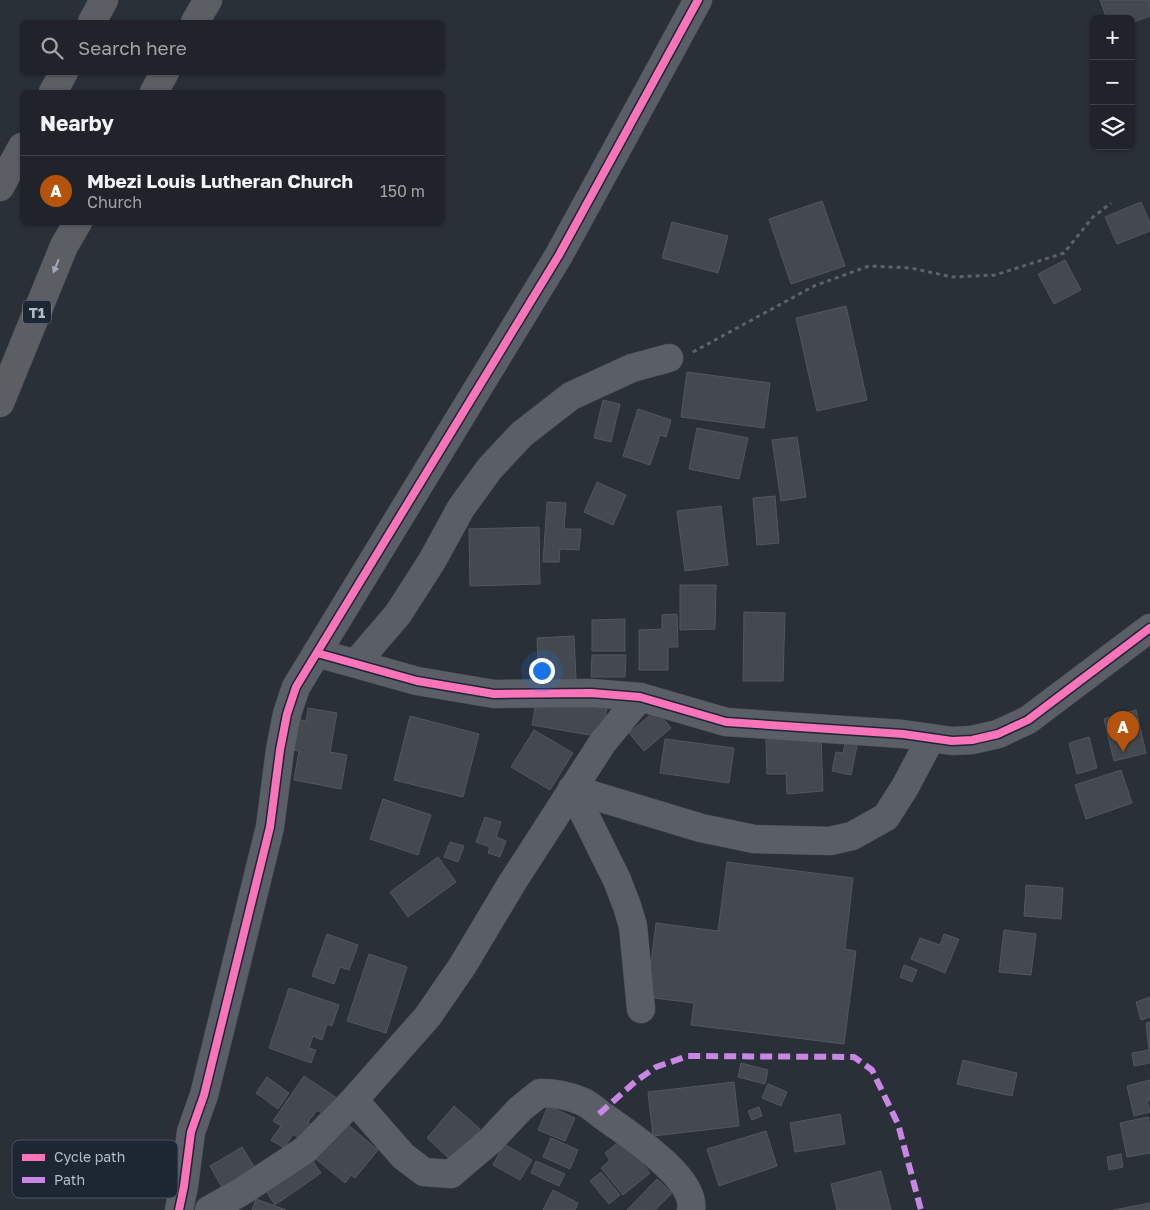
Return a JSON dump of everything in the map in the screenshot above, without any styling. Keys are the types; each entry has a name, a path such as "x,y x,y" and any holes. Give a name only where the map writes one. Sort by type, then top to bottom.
{"highway":[{"path":"93,20 104,0"},
{"path":"196,20 208,0"},
{"path":"54,90 62,75"},
{"path":"155,90 163,75"},
{"path":"0,187 20,151"},
{"name":"T1","path":"0,402 64,246 76,225"}],"street":[{"path":"179,1210 191,1132 204,1095 270,827 280,750 287,714 296,687 559,255 698,0"},
{"path":"356,663 398,614 432,561 461,508 490,468 522,434 572,396 632,368 669,358"},
{"path":"317,653 417,681 494,694 591,693 640,697 726,722 903,734 952,741 972,740 998,734 1028,720 1150,628"},
{"path":"209,1210 241,1192 305,1150 354,1100 428,1016 463,965 512,883 603,742 640,697"},
{"path":"572,789 700,828 754,839 830,841 852,836 886,817 905,787 931,738"},
{"path":"572,789 610,864 627,906 633,926 641,1009"},
{"path":"354,1100 403,1156 424,1172 451,1174 491,1140 520,1109 540,1093 561,1094 583,1101 646,1147 680,1178 692,1203 691,1210"}],"path":[{"path":"669,358 694,351 814,286 869,266 911,268 952,277 995,275 1064,253 1092,218 1111,204"}],"building":[{"path":"1100,0 1150,0 1150,16 1135,22 1135,15 1106,15"},
{"path":"822,201 845,266 791,284 769,219"},
{"path":"1141,202 1150,223 1150,231 1117,244 1105,217"},
{"path":"672,222 728,236 718,273 662,258"},
{"path":"1065,260 1081,290 1054,304 1038,274"},
{"path":"846,306 867,400 817,411 796,318"},
{"path":"687,372 770,383 764,428 681,417"},
{"path":"603,400 620,404 611,442 594,438"},
{"path":"638,409 671,420 666,437 660,435 650,465 623,456"},
{"path":"697,428 748,438 739,479 689,469"},
{"path":"797,437 806,497 781,501 772,440"},
{"path":"597,482 626,495 613,525 584,512"},
{"path":"775,496 779,543 757,545 753,498"},
{"path":"547,502 566,503 564,529 581,529 579,550 560,549 559,562 543,562"},
{"path":"721,506 728,565 685,571 677,511"},
{"path":"539,527 540,584 470,586 469,529"},
{"path":"680,585 716,585 715,629 680,630"},
{"path":"744,612 785,613 783,681 743,681"},
{"path":"677,614 678,647 668,647 668,670 639,670 639,630 662,629 662,615"},
{"path":"625,619 625,651 592,651 592,620"},
{"path":"574,636 576,680 539,682 537,638"},
{"path":"592,655 626,655 625,677 591,677"},
{"path":"537,696 607,708 601,737 532,725"},
{"path":"308,708 337,713 330,752 347,755 341,789 294,780 299,751 292,750 297,719 306,721"},
{"path":"656,710 671,728 644,751 629,733"},
{"path":"1136,710 1146,753 1114,761 1104,719"},
{"path":"410,716 479,734 463,797 394,780"},
{"path":"534,730 573,753 550,790 511,767"},
{"path":"847,734 859,736 851,775 832,771 836,752 843,753"},
{"path":"821,737 823,791 787,794 786,774 767,774 766,740"},
{"path":"1089,737 1097,768 1077,774 1069,743"},
{"path":"665,739 734,748 729,783 660,773"},
{"path":"1121,770 1132,803 1086,819 1075,785"},
{"path":"383,799 431,815 418,855 370,839"},
{"path":"485,817 501,822 496,837 506,841 500,857 488,853 490,847 476,842"},
{"path":"450,842 464,846 458,862 444,857"},
{"path":"438,857 456,882 408,917 390,892"},
{"path":"727,862 853,878 845,949 856,951 844,1044 691,1025 694,1003 647,997 656,923 718,931"},
{"path":"1026,885 1063,888 1061,919 1024,916"},
{"path":"1004,930 1036,934 1031,975 999,972"},
{"path":"327,934 358,945 349,970 340,967 334,984 312,976"},
{"path":"944,934 959,939 945,973 911,959 920,938 940,945"},
{"path":"369,954 407,967 386,1033 347,1021"},
{"path":"904,965 917,970 912,982 900,977"},
{"path":"289,988 339,1005 332,1026 327,1024 322,1040 313,1036 309,1048 316,1050 311,1063 269,1048"},
{"path":"1150,997 1150,1017 1141,1020 1136,1002"},
{"path":"1150,1022 1150,1063 1134,1066 1132,1053 1149,1050 1146,1023"},
{"path":"963,1060 1017,1073 1012,1096 957,1084"},
{"path":"741,1063 768,1070 765,1084 738,1077"},
{"path":"304,1076 337,1098 325,1116 317,1110 308,1122 313,1126 303,1141 293,1134 284,1148 271,1140 281,1126 273,1121"},
{"path":"267,1077 289,1093 278,1109 256,1093"},
{"path":"1150,1080 1150,1100 1147,1101 1150,1112 1134,1116 1127,1086"},
{"path":"734,1082 739,1126 653,1136 648,1092"},
{"path":"768,1084 787,1092 781,1106 762,1098"},
{"path":"454,1106 480,1129 452,1161 427,1138"},
{"path":"548,1106 575,1118 565,1141 538,1130"},
{"path":"759,1107 762,1116 752,1120 748,1111"},
{"path":"840,1114 845,1144 795,1152 790,1123"},
{"path":"1148,1117 1150,1153 1127,1157 1120,1123"},
{"path":"341,1119 378,1150 355,1178 351,1175 345,1183 311,1155"},
{"path":"766,1131 777,1166 719,1186 707,1149"},
{"path":"551,1138 578,1150 570,1169 543,1157"},
{"path":"622,1139 650,1173 623,1195 601,1168 610,1160 605,1153"},
{"path":"504,1144 532,1160 520,1180 493,1165"},
{"path":"242,1147 258,1173 225,1193 210,1166"},
{"path":"1121,1154 1123,1167 1109,1170 1107,1157"},
{"path":"310,1157 321,1173 275,1205 264,1188"},
{"path":"536,1161 565,1174 559,1186 531,1173"},
{"path":"881,1171 891,1210 837,1210 831,1184"},
{"path":"601,1172 620,1195 609,1204 590,1181"},
{"path":"657,1179 672,1193 655,1210 627,1210"},
{"path":"553,1190 578,1203 575,1210 543,1210"},
{"path":"256,1199 286,1210 252,1210"},
{"path":"1150,1203 1150,1210 1114,1210"}],"marked path":[{"path":"599,1114 636,1081 656,1067 688,1056 854,1057 872,1070 898,1124 921,1210"}],"cycle path":[{"path":"179,1210 191,1132 204,1095 270,827 280,750 287,714 296,687 559,255 698,0"},
{"path":"317,653 417,681 494,694 591,693 640,697 726,722 903,734 952,741 972,740 998,734 1028,720 1150,628"}],"place":[{"name":"Mbezi Louis Lutheran Church","path":"1123,752"}]}
